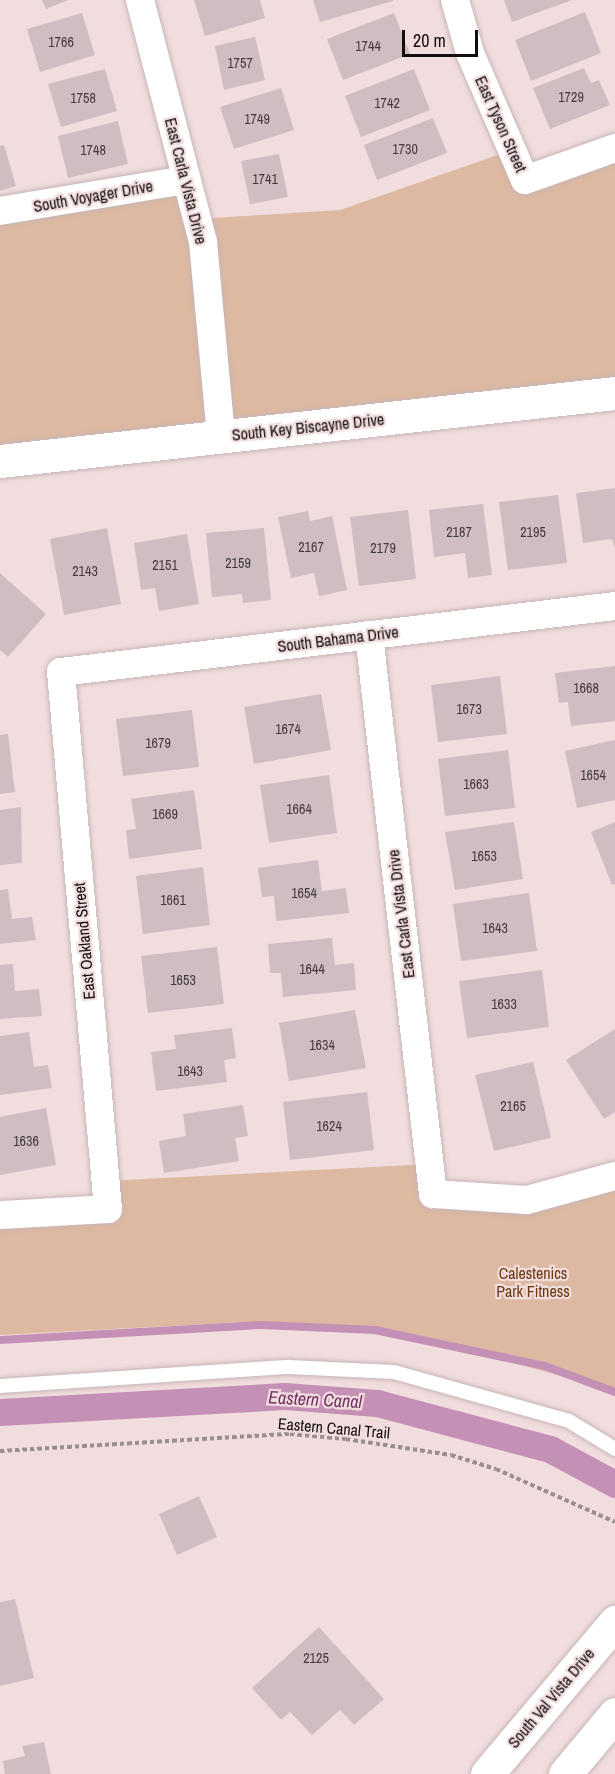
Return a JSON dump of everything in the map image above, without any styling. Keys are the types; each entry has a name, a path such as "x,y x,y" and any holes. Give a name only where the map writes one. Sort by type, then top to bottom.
{"street":[{"name":"East Carla Vista Drive","path":"140,0 203,243 222,436"},
{"name":"East Tyson Street","path":"455,0 470,53 525,180 615,148"},
{"name":"South Voyager Drive","path":"0,211 186,180"},
{"name":"South Key Biscayne Drive","path":"0,461 615,393"},
{"name":"South Bahama Drive","path":"61,672 615,606"},
{"name":"East Carla Vista Drive","path":"369,635 433,1194 527,1200 615,1176"},
{"name":"East Oakland Street","path":"0,1215 108,1209 61,672"},
{"name":"South Val Vista Drive","path":"486,1774 615,1622"},
{"path":"565,1774 615,1714"}],"lane":[{"path":"0,1386 289,1367 394,1372 569,1421 615,1449"}],"path":[{"name":"Eastern Canal Trail","path":"0,1451 290,1434 346,1439 451,1455 496,1469 615,1522"}],"green space":[{"path":"615,148 615,393 0,461 0,211 186,180 197,219 340,210 512,150 526,180"},
{"name":"Calestenics Park Fitness","path":"430,1164 433,1194 527,1200 615,1176 615,1391 402,1332 245,1322 0,1335 0,1215 108,1209 106,1181"}],"building":[{"path":"42,0 68,0 46,9"},
{"path":"194,0 260,0 265,18 205,36"},
{"path":"313,0 393,0 393,1 320,22"},
{"path":"504,0 572,0 512,22"},
{"path":"585,12 601,53 531,81 515,40"},
{"path":"82,13 95,55 40,72 27,29"},
{"path":"394,13 410,54 343,80 327,39"},
{"path":"255,37 265,80 224,90 215,46"},
{"path":"584,68 591,83 599,80 610,105 550,129 533,88"},
{"path":"105,69 117,111 61,127 48,84"},
{"path":"414,69 430,110 361,137 345,96"},
{"path":"281,88 294,130 234,149 220,107"},
{"path":"433,118 447,153 377,180 364,145"},
{"path":"118,121 128,164 68,178 58,136"},
{"path":"4,145 16,186 0,191 0,146"},
{"path":"279,154 288,197 250,204 241,161"},
{"path":"615,488 615,548 612,539 583,543 576,493"},
{"path":"558,495 567,563 508,570 499,502"},
{"path":"483,504 492,575 468,578 465,553 434,557 429,510"},
{"path":"408,510 416,579 359,586 350,517"},
{"path":"308,511 310,521 332,516 347,590 319,596 314,573 291,578 278,517"},
{"path":"107,528 121,604 64,615 50,539"},
{"path":"264,528 271,600 243,603 242,594 212,597 206,533"},
{"path":"187,534 199,604 159,611 155,588 141,590 134,543"},
{"path":"0,573 46,614 8,657 0,650"},
{"path":"615,666 615,721 571,726 568,702 559,703 555,673"},
{"path":"500,676 507,734 438,742 431,685"},
{"path":"321,694 331,750 254,764 244,707"},
{"path":"192,710 199,767 123,776 116,719"},
{"path":"8,734 15,792 0,794 0,735"},
{"path":"615,740 615,800 577,808 565,751"},
{"path":"508,750 515,808 445,816 438,759"},
{"path":"329,775 337,833 269,843 260,785"},
{"path":"194,790 202,849 129,859 126,830 136,829 131,799"},
{"path":"21,807 22,863 0,865 0,810"},
{"path":"514,822 523,879 455,890 445,832"},
{"path":"615,822 615,884 612,885 591,832"},
{"path":"318,860 322,891 346,888 349,913 276,921 274,896 262,897 258,868"},
{"path":"203,867 210,925 143,934 136,876"},
{"path":"8,889 12,919 32,917 36,940 0,944 0,890"},
{"path":"529,893 537,951 461,961 453,904"},
{"path":"332,938 335,965 354,963 356,990 283,997 281,973 270,973 268,944"},
{"path":"217,947 224,1004 148,1013 141,956"},
{"path":"13,964 15,991 39,989 42,1016 0,1019 0,965"},
{"path":"542,970 549,1027 467,1038 459,981"},
{"path":"355,1010 366,1068 289,1081 279,1023"},
{"path":"232,1028 236,1058 224,1060 227,1082 156,1091 151,1052 176,1049 174,1035"},
{"path":"615,1029 615,1112 604,1119 566,1060"},
{"path":"29,1032 34,1067 48,1065 52,1088 0,1095 0,1036"},
{"path":"533,1062 551,1138 494,1151 475,1075"},
{"path":"367,1092 374,1150 290,1160 283,1102"},
{"path":"243,1105 248,1136 235,1138 239,1161 164,1173 159,1141 186,1136 183,1114"},
{"path":"46,1108 56,1165 0,1175 0,1117"},
{"path":"199,1496 217,1537 177,1555 159,1514"},
{"path":"15,1599 34,1678 0,1686 0,1602"},
{"path":"319,1627 384,1699 354,1725 340,1710 312,1735 290,1712 281,1720 252,1688"},
{"path":"44,1742 51,1774 5,1774 3,1761 25,1756 22,1746"}],"waterway":[{"path":"0,1340 262,1325 375,1330 545,1366 615,1392"},
{"name":"Eastern Canal","path":"0,1412 285,1396 377,1403 550,1449 615,1484"}]}
